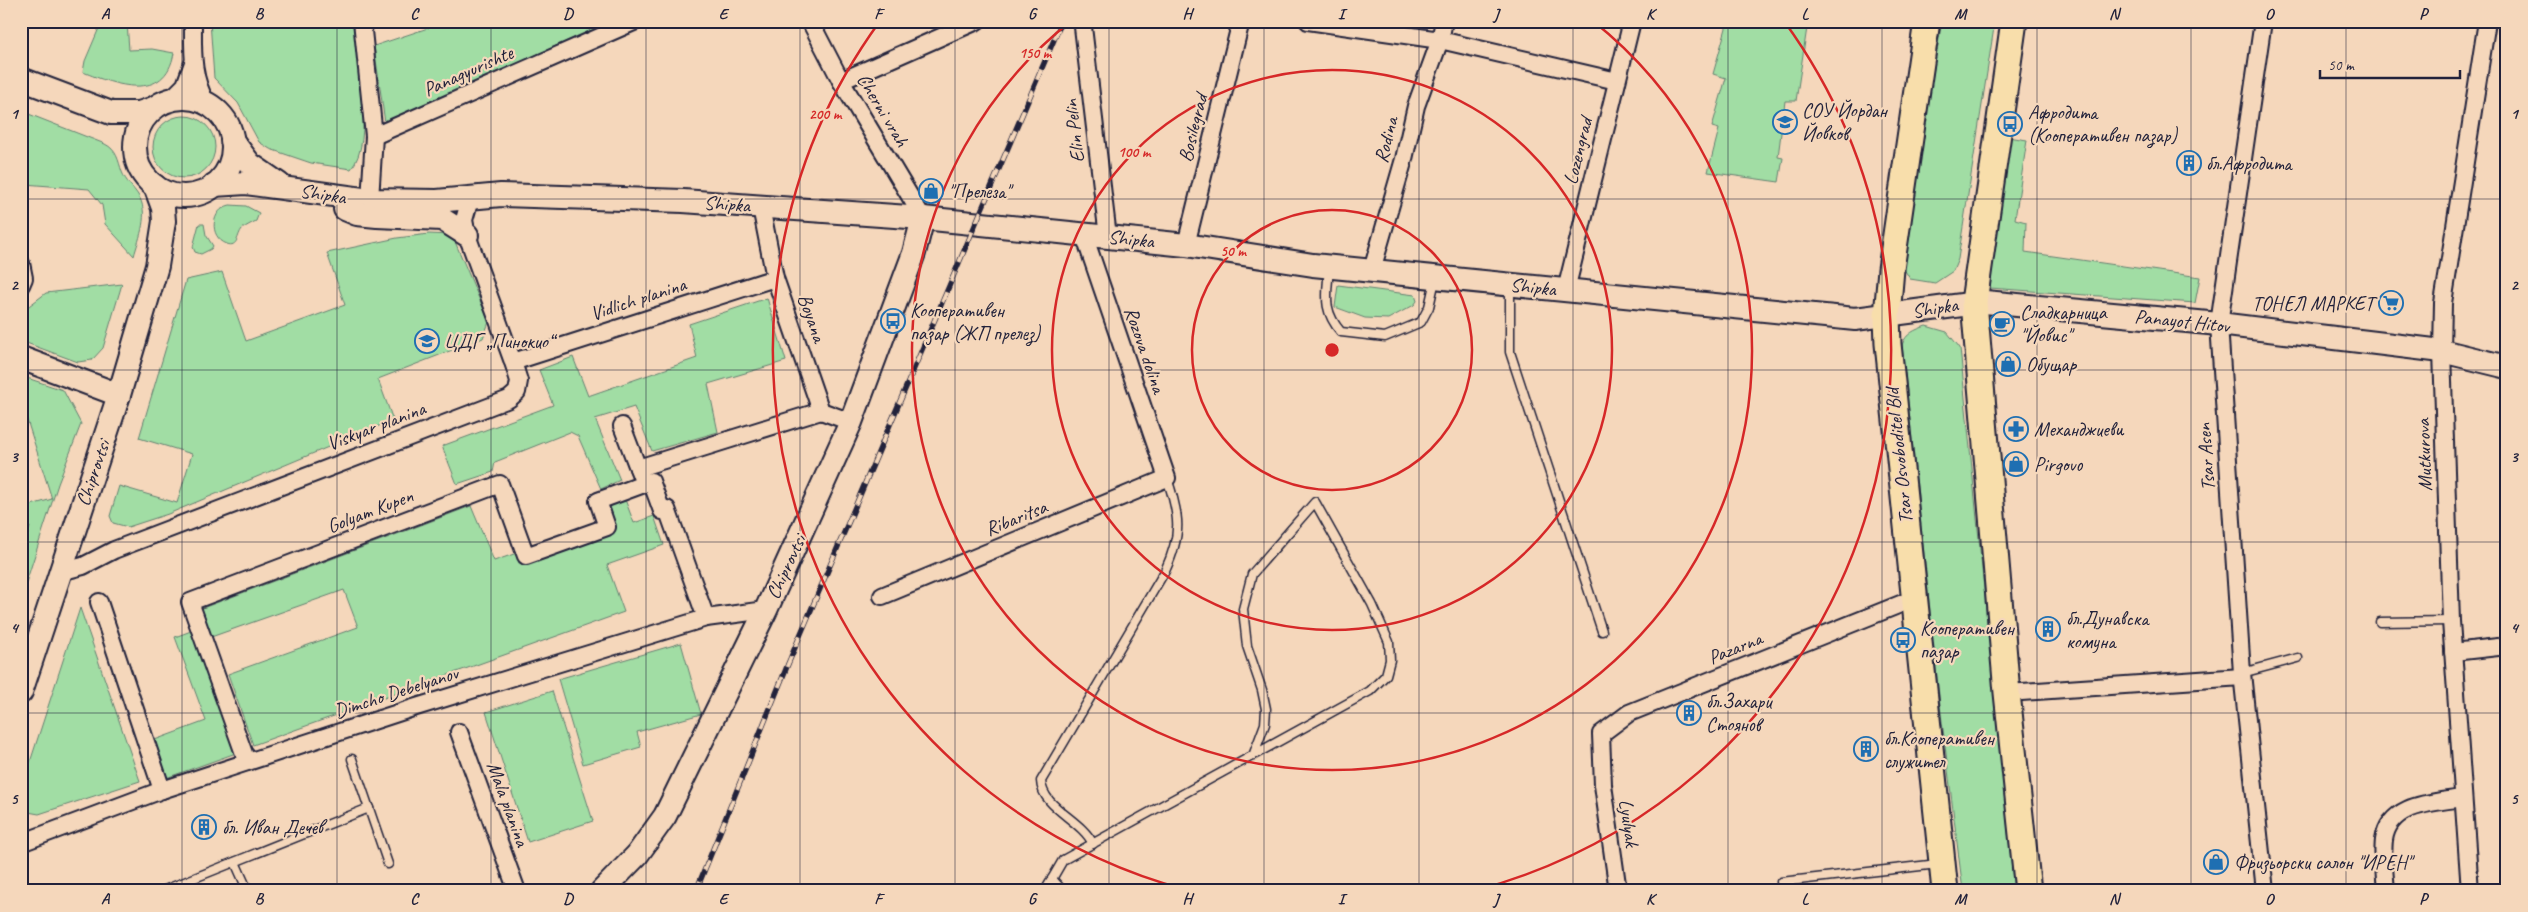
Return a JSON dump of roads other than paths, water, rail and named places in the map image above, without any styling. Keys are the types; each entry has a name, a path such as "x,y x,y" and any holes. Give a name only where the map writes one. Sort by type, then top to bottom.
{"main road":[{"name":"Tsar Osvoboditel Bld","path":"1927,21 1891,269 1887,316 1888,344 1913,599 1945,891"},
{"path":"2014,21 1974,302 2007,693 2028,891"},
{"path":"21,79 111,114 129,114 186,98 207,104"},
{"path":"136,156 136,135 140,125 162,104"},
{"name":"Shipka","path":"207,104 224,119 232,140 250,164 284,187"},
{"path":"98,110 126,135 141,170 155,186"},
{"path":"205,189 229,165 232,140"},
{"name":"Shipka","path":"155,186 179,195 234,182 284,187 370,200 437,201 501,195 683,201 923,218 1186,245 1330,266 1856,319 1974,302"},
{"name":"Chiprovtsi","path":"155,186 163,208 161,252"},
{"name":"Chiprovtsi","path":"21,692 119,395 161,252 180,214 205,189"},
{"path":"324,194 342,208 357,214 442,219 467,235"},
{"name":"Chiprovtsi","path":"602,891 637,855 665,816 766,610 851,422 914,253 923,218"},
{"name":"Panayot Hitov","path":"1974,302 2218,324 2442,351 2507,367"},
{"path":"21,358 119,395"}],"street":[{"path":"194,21 193,63 197,84 207,104"},
{"path":"362,21 374,136 370,200"},
{"name":"Panagyurishte","path":"374,136 636,21"},
{"name":"Cherni vrah","path":"810,21 841,81 923,218"},
{"path":"841,81 977,21"},
{"name":"Elin Pelin","path":"1085,21 1083,27 1108,236"},
{"name":"Bosilegrad","path":"1186,245 1241,21"},
{"path":"1308,21 1440,40 1617,81"},
{"name":"Rodina","path":"1372,270 1404,159 1416,106 1440,40 1444,21"},
{"name":"Lozengrad","path":"1566,290 1632,21"},
{"name":"Tsar Asen","path":"2263,21 2218,324 2242,675 2264,891"},
{"name":"Mutkurova","path":"2470,891 2451,621 2442,351 2443,303 2487,21"},
{"path":"162,104 185,85 193,63"},
{"name":"Viskyar planina","path":"60,572 83,566 114,550 509,399 517,392 519,381 513,362 467,235 464,220 470,199"},
{"name":"Boyana","path":"761,207 776,278 821,411"},
{"name":"Rozova dolina","path":"1084,235 1167,478"},
{"path":"21,263 24,278 21,285"},
{"name":"Vidlich planina","path":"513,362 776,278"},
{"path":"638,468 821,411 851,422"},
{"path":"622,426 644,484 651,481 662,511 668,509 706,618"},
{"name":"Ribaritsa","path":"882,596 1167,478"},
{"name":"Golyam Kupen","path":"247,762 190,602 500,484 526,556 607,527 598,501 644,484"},
{"name":"Pazarna","path":"1601,760 1601,734 1629,713 1913,599"},
{"path":"99,602 162,790"},
{"name":"Dimcho Debelyanov","path":"21,843 162,790 247,762 706,618 766,610"},
{"path":"2453,652 2507,646"},
{"path":"2007,693 2242,675"},
{"name":"Mala planina","path":"459,732 517,891"},
{"name":"Lyulyak","path":"1601,760 1618,891"},
{"path":"2386,891 2384,840 2388,826 2400,813 2416,806 2462,798"},
{"name":"Dimcho Debelyanov","path":"21,832 44,833"}],"lane":[{"path":"1330,266 1327,298 1329,318 1340,332 1384,337 1420,322 1429,307 1436,277"},
{"path":"1510,284 1510,352 1602,631"},
{"path":"1093,844 1087,832 1048,800 1041,790 1041,781 1165,571 1176,547 1178,528 1176,503 1167,478"},
{"path":"1045,891 1063,860 1253,756 1370,690 1386,675 1390,660 1389,642 1372,604 1315,502 1252,574 1243,609 1246,646 1262,690 1266,709 1265,724 1253,756"},
{"path":"2380,622 2451,621"},
{"path":"2242,675 2298,658"},
{"path":"352,759 388,864"},
{"path":"162,891 369,808"},
{"path":"235,862 248,891"},
{"path":"1781,882 1942,864"},
{"path":"1052,879 1063,891"}],"railway":[{"path":"696,891 788,664 1062,21"}],"place":[{"name":"СОУ Йордан Йовков","path":"1785,122"},
{"name":"Афродита (Кооперативен пазар)","path":"2010,124"},
{"name":"бл.Афродита","path":"2189,163"},
{"name":"\"Прелеза\"","path":"931,191"},
{"name":"ТОНЕЛ МАРКЕТ","path":"2391,303"},
{"name":"Кооперативен пазар (ЖП прелез)","path":"893,321"},
{"name":"Сладкарница \"Йовис\"","path":"2002,324"},
{"name":"ЦДГ „Пинокио“","path":"427,341"},
{"name":"Обущар","path":"2008,364"},
{"name":"Механджиеви","path":"2016,429"},
{"name":"Pirgovo","path":"2016,464"},
{"name":"бл.Дунавска комуна","path":"2048,629"},
{"name":"Кооперативен пазар","path":"1903,640"},
{"name":"бл.Захари Стоянов","path":"1689,713"},
{"name":"бл.Кооперативен служител","path":"1866,749"},
{"name":"бл. Иван Дечев","path":"204,827"},
{"name":"Фризьорски салон \"ИРЕН\"","path":"2216,862"}]}
